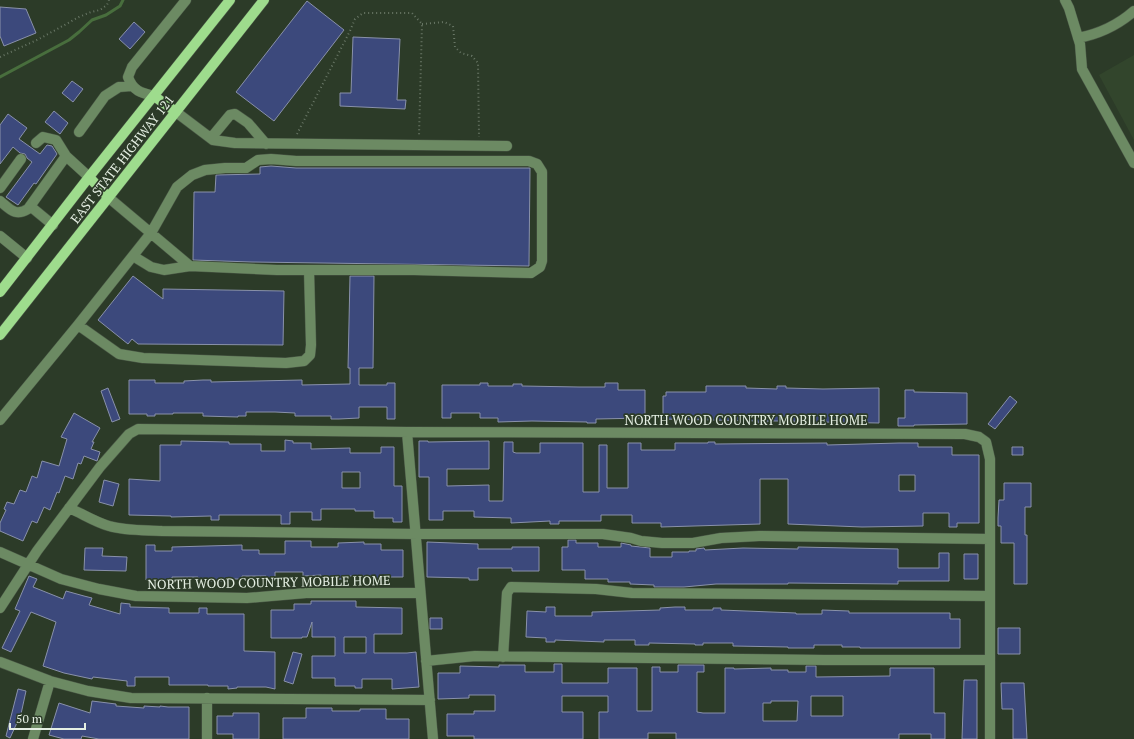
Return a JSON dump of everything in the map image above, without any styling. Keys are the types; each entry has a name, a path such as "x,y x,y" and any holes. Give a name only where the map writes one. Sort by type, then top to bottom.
{"main road":[{"name":"EAST STATE HIGHWAY 121","path":"0,292 89,177 230,0"},
{"name":"EAST STATE HIGHWAY 121","path":"0,334 264,0"},
{"path":"154,96 176,112"},
{"path":"89,177 108,197"}],"street":[{"path":"131,86 128,77 132,68 186,0"},
{"path":"1065,0 1069,8 1080,44 1082,69 1134,163"},
{"path":"1078,38 1093,35 1122,21 1134,11"},
{"path":"78,132 105,96 120,86 131,86 142,93 154,96"},
{"path":"176,112 213,140 235,143 507,146"},
{"path":"211,138 230,115 235,114 248,123 266,144"},
{"path":"36,143 43,137 56,140 66,156 89,177"},
{"path":"0,201 16,212 21,213 30,206 66,156"},
{"path":"0,188 21,159"},
{"path":"0,420 78,325 132,256 151,233 177,187 192,175 205,170 246,168 258,160 271,159 296,161 529,161 537,164 542,172 542,261 540,267 531,273 414,270 276,270 190,266 164,270 151,268 132,256"},
{"path":"108,197 190,266"},
{"path":"30,206 53,225"},
{"path":"0,236 27,258"},
{"path":"78,325 119,354 142,358 286,363 304,361 310,355 311,345 309,270"},
{"name":"NORTH WOOD COUNTRY MOBILE HOME","path":"0,608 29,564 70,508 129,434 138,429 407,432 965,434 979,437 986,442 990,459 990,739"},
{"path":"407,432 433,739"},
{"path":"70,508 96,521 129,530 416,534 603,534 662,543 693,543 721,538 759,536 990,539"},
{"path":"0,552 29,564"},
{"name":"NORTH WOOD COUNTRY MOBILE HOME","path":"29,564 61,579 99,590 136,596 247,598 306,593 420,593"},
{"path":"503,657 507,593 511,587 596,589 632,593 990,596"},
{"path":"426,661 475,656 825,660 990,660"},
{"path":"0,662 50,681 88,691 131,698 430,700"},
{"path":"33,739 50,681"},
{"path":"207,698 207,739"}],"path":[{"path":"0,56 39,39 79,17 100,10 109,0"},
{"path":"301,125 355,19 363,12 412,13 422,24 419,129"},
{"path":"422,24 444,22 453,26 455,47 461,53 472,56 478,64 479,129"}],"shaded area":[{"path":"1134,55 1134,140 1099,75"}],"building":[{"path":"307,1 344,30 274,121 236,92"},
{"path":"0,7 26,9 36,33 4,46 0,36"},
{"path":"134,22 145,32 130,49 119,39"},
{"path":"353,37 400,39 397,100 406,100 405,109 340,106 340,93 351,93"},
{"path":"72,81 83,89 73,102 62,93"},
{"path":"54,111 68,123 60,134 45,122"},
{"path":"8,114 27,128 19,139 40,154 47,145 52,146 57,154 36,184 34,183 18,205 6,197 32,162 25,154 20,153 13,147 0,164 0,125"},
{"path":"271,166 296,168 530,168 529,266 193,260 194,192 215,192 216,175 260,174 260,167"},
{"path":"133,276 163,299 163,289 284,291 283,345 138,344 132,339 128,344 98,320"},
{"path":"350,276 374,276 373,368 359,368 359,385 387,385 387,383 395,383 395,419 387,419 387,407 359,407 359,418 339,419 331,419 331,416 295,416 295,413 275,412 246,412 246,416 238,417 203,416 203,413 155,414 155,416 147,416 147,414 129,414 129,380 155,380 155,383 184,383 184,381 203,380 211,380 211,382 302,380 302,385 350,384 350,368 348,368"},
{"path":"480,383 488,383 488,386 513,386 513,384 522,384 522,386 605,387 605,383 618,383 618,390 645,390 645,418 596,419 596,423 532,421 498,422 498,418 480,418 480,413 451,413 451,418 442,418 442,385 480,385"},
{"path":"706,386 746,386 746,388 777,389 777,386 786,386 786,388 823,389 879,388 879,423 823,422 795,425 795,421 767,421 767,424 758,423 758,421 663,419 663,396 666,396 666,392 706,392"},
{"path":"108,388 120,419 112,422 101,391"},
{"path":"905,390 914,390 914,392 967,393 967,424 898,426 898,418 905,418"},
{"path":"1010,396 1017,402 995,429 988,424"},
{"path":"74,413 100,428 92,442 94,442 91,449 100,452 97,461 84,456 81,464 78,463 73,479 65,476 59,493 57,492 50,510 44,507 37,523 32,521 23,541 0,531 0,523 6,510 4,509 7,502 14,504 20,490 26,492 32,476 37,478 42,461 59,466 67,439 61,437"},
{"path":"285,440 293,441 293,443 311,443 311,449 350,448 350,453 381,453 381,447 394,447 394,486 402,486 402,522 393,522 393,518 374,518 374,511 355,511 355,509 321,509 321,520 312,520 312,512 290,512 290,524 281,524 281,515 219,515 219,520 211,520 211,516 171,517 129,515 129,479 160,481 160,445 181,445 181,441 229,442 229,444 261,444 261,451 285,451","holes":["342,472 360,472 360,488 342,488"]},
{"path":"419,441 489,441 489,469 447,469 447,486 489,485 489,501 503,501 504,442 513,442 513,452 516,453 540,453 540,443 583,443 583,492 599,492 599,445 607,445 607,488 628,488 628,443 641,443 641,450 675,450 675,443 708,442 715,442 715,444 827,443 827,445 918,443 918,447 952,447 952,455 979,455 979,523 957,523 957,527 949,527 949,513 923,513 923,526 862,527 788,524 788,479 760,479 760,524 661,527 661,523 632,523 632,515 601,515 601,521 559,521 559,524 550,524 550,521 511,523 511,518 474,517 474,511 443,511 443,520 429,520 429,477 419,477","holes":["899,475 915,475 915,491 899,491"]},
{"path":"1012,447 1023,447 1023,455 1012,455"},
{"path":"104,480 119,484 113,506 99,502"},
{"path":"1004,483 1031,483 1031,507 1025,507 1025,535 1027,535 1027,584 1014,584 1014,543 1001,543 1001,526 998,526 998,518 999,500 1004,500"},
{"path":"568,540 576,540 576,543 598,543 598,547 621,547 621,543 631,546 650,548 650,557 672,557 672,552 689,552 704,548 705,550 743,548 798,549 798,547 898,549 898,568 939,568 939,553 949,553 949,581 898,581 898,584 788,583 654,587 654,585 630,584 630,582 608,582 608,579 585,579 585,570 562,570 562,547 568,547"},
{"path":"285,541 311,541 311,547 338,547 338,543 364,542 364,544 381,544 381,550 403,550 403,577 381,577 381,579 373,579 373,576 347,576 347,579 338,579 338,577 321,577 321,575 303,576 303,572 275,572 275,578 266,578 266,576 242,576 242,579 198,581 198,577 172,577 172,582 146,580 146,545 155,545 155,551 172,551 172,547 242,545 242,550 259,550 259,554 285,554"},
{"path":"427,542 478,544 478,549 539,547 539,571 512,571 512,568 478,568 478,580 469,580 469,578 427,577"},
{"path":"85,548 103,548 102,556 127,557 126,571 84,570"},
{"path":"964,554 978,554 978,579 964,579"},
{"path":"29,576 37,579 33,587 63,599 66,591 92,598 89,605 120,614 121,603 130,604 130,607 169,608 169,613 199,613 199,608 207,608 207,614 244,614 244,651 275,652 275,689 266,687 237,687 228,689 228,686 169,685 169,677 135,677 135,686 127,686 127,681 93,677 92,679 64,673 43,666 56,622 31,612 11,652 2,648 20,611 15,609"},
{"path":"311,601 356,601 356,607 402,608 402,634 374,634 374,653 416,652 419,687 392,689 392,679 362,679 362,688 355,688 355,686 335,686 335,678 312,678 312,656 335,656 335,637 312,637 312,622 307,637 271,638 271,610 294,610 294,604 311,604","holes":["344,637 366,637 366,653 344,653"]},
{"path":"546,607 555,607 555,616 592,616 592,612 660,610 660,608 675,607 685,607 685,610 713,610 713,608 721,608 721,610 796,614 822,614 822,610 849,611 849,613 950,613 950,619 960,619 960,648 860,648 842,647 842,645 814,645 814,648 788,648 733,646 733,643 703,643 703,645 695,645 649,643 649,645 635,645 635,640 604,640 604,642 555,640 555,642 546,642 546,638 526,637 527,611 546,612"},
{"path":"430,618 442,618 442,629 430,629"},
{"path":"998,628 1020,628 1020,654 998,654"},
{"path":"293,652 302,654 293,684 284,681"},
{"path":"554,664 562,664 562,683 608,683 608,668 637,668 637,711 652,711 652,667 660,667 660,672 678,672 678,665 704,665 704,672 697,672 697,712 725,713 725,668 771,668 771,670 788,670 788,672 806,672 806,666 816,666 816,677 890,676 890,668 934,668 934,713 945,713 945,739 931,739 931,734 899,734 899,739 676,739 676,733 648,733 648,739 599,739 599,712 608,712 608,696 562,696 562,712 583,712 583,739 474,739 474,736 447,736 447,714 474,714 474,711 495,711 495,695 469,695 469,698 438,699 438,673 460,673 460,666 499,667 499,665 525,665 525,672 554,672","holes":["811,696 843,696 843,716 811,716","771,701 798,701 797,721 763,721 763,703 771,703"]},
{"path":"964,680 977,680 977,739 962,739"},
{"path":"1001,683 1024,683 1027,739 1013,739 1013,709 1002,709"},
{"path":"18,689 26,691 21,714 10,738 6,736"},
{"path":"92,701 116,704 116,706 144,708 144,706 189,707 189,739 99,739 82,736 81,739 64,739 49,735 59,703 90,713"},
{"path":"306,708 332,708 332,711 386,709 386,719 409,719 409,739 283,739 283,718 306,718"},
{"path":"233,713 259,713 259,739 233,739 233,734 217,734 217,716 233,716"}],"waterway":[{"path":"0,77 69,40 92,20 106,15 120,6 123,0"}]}
